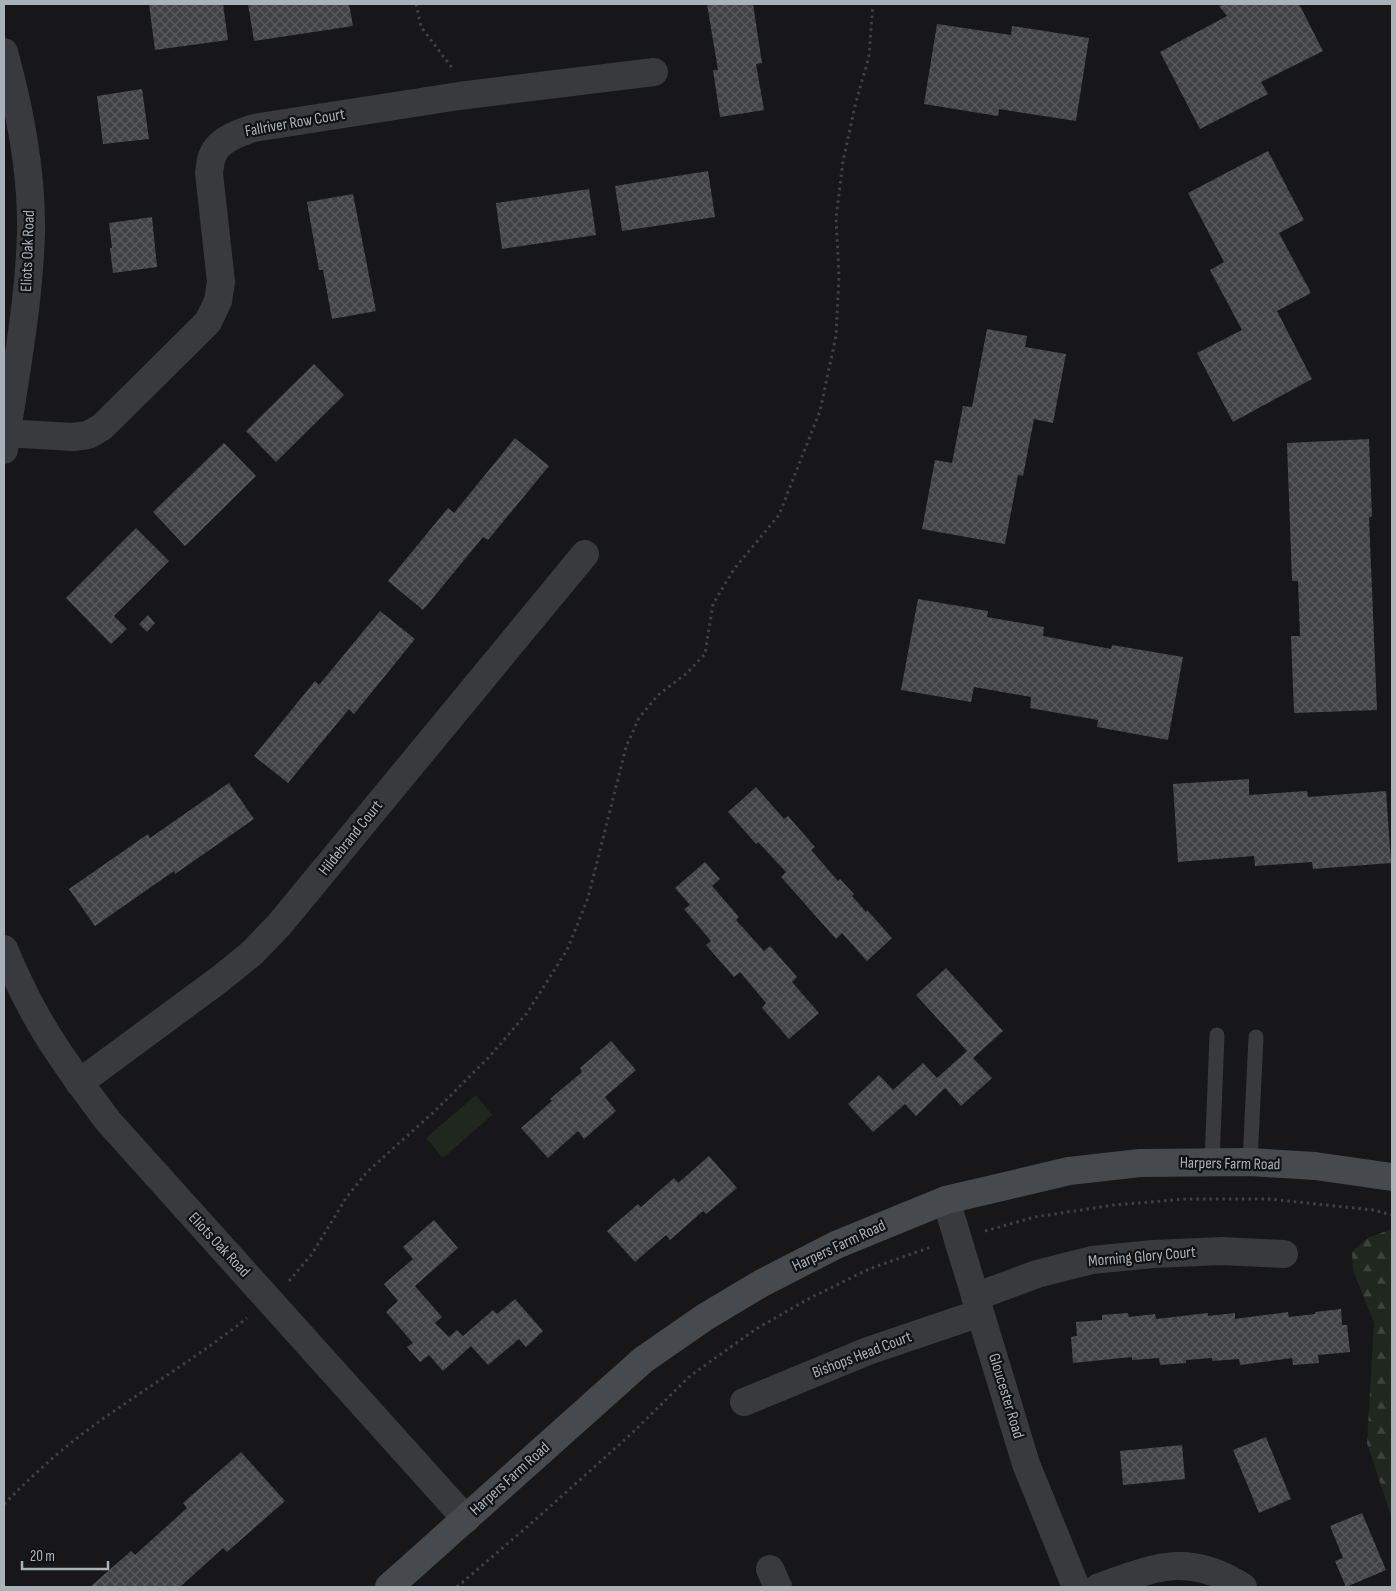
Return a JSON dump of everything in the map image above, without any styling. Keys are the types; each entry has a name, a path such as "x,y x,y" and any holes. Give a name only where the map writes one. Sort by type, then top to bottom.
{"main road":[{"name":"Harpers Farm Road","path":"389,1587 643,1360 762,1282 836,1245 946,1200 1068,1171 1140,1163 1250,1162 1315,1166 1392,1176"}],"street":[{"name":"Eliots Oak Road","path":"4,52 17,100 28,168 31,231 26,308 5,439"},
{"name":"Fallriver Row Court","path":"5,439 73,437 88,434 102,427 208,322 218,301 221,282 209,173 212,155 222,143 235,135 254,128 459,96 654,72"},
{"name":"Hildebrand Court","path":"79,1083 220,979 252,953 279,925 584,554"},
{"name":"Eliots Oak Road","path":"4,949 38,1020 79,1083 108,1121 466,1519"},
{"name":"Gloucester Road","path":"946,1200 1026,1464 1076,1587"},
{"name":"Morning Glory Court","path":"978,1305 1037,1274 1092,1260 1153,1254 1222,1251 1284,1254"},
{"name":"Bishops Head Court","path":"744,1402 978,1305"},
{"path":"1099,1587 1160,1567 1182,1566 1208,1569 1229,1578 1243,1587"}],"lane":[{"path":"1212,1162 1218,1035"},
{"path":"1250,1162 1256,1037"}],"path":[{"path":"416,4 421,27 453,70 459,96"},
{"path":"527,1013 567,950 588,898 626,747 639,718 658,695 687,673 705,654 713,604 734,570 779,515 820,410 836,336 839,276 836,218 843,161 855,106 869,56 873,4"}],"green space":[{"path":"476,1095 492,1115 443,1158 426,1138"},
{"path":"1392,1229 1392,1519 1367,1443 1374,1323 1353,1270 1352,1252 1367,1238"}],"building":[{"path":"149,4 223,4 228,40 155,50"},
{"path":"248,4 349,4 353,26 254,41"},
{"path":"707,4 753,4 762,63 756,64 764,110 720,117 713,70 718,70"},
{"path":"1225,4 1299,4 1323,51 1261,82 1268,94 1200,129 1160,52 1227,16 1219,6"},
{"path":"937,24 1011,35 1012,26 1089,38 1076,121 999,109 998,116 924,104"},
{"path":"142,89 149,139 103,144 97,96"},
{"path":"1268,151 1304,220 1279,233 1311,293 1277,311 1312,379 1233,422 1197,353 1242,330 1210,270 1224,262 1188,193"},
{"path":"708,171 715,217 622,231 615,186"},
{"path":"589,189 596,235 502,249 496,203"},
{"path":"353,194 376,311 332,319 323,270 319,270 307,202"},
{"path":"152,217 157,267 113,273 109,223"},
{"path":"987,329 1027,336 1025,347 1066,354 1053,423 1034,419 1023,476 1018,475 1005,544 922,529 935,460 952,463 963,406 972,407"},
{"path":"314,364 344,395 276,462 246,431"},
{"path":"515,438 549,466 488,540 483,537 423,610 388,581 448,508 454,513"},
{"path":"1369,439 1372,517 1369,517 1377,710 1294,713 1291,636 1300,636 1298,581 1292,581 1287,443"},
{"path":"224,443 256,476 185,546 153,512"},
{"path":"136,528 169,561 114,616 127,629 111,644 66,598"},
{"path":"918,599 988,611 987,617 1044,627 1043,636 1111,649 1112,645 1183,657 1168,740 1097,727 1098,720 1030,708 1031,697 974,687 971,702 901,690"},
{"path":"380,611 415,639 354,714 349,709 288,783 254,756 315,681 319,685"},
{"path":"148,615 155,623 147,632 139,624"},
{"path":"1249,779 1249,795 1307,791 1308,797 1386,791 1391,863 1313,869 1312,862 1255,866 1254,856 1178,862 1173,784"},
{"path":"229,783 254,819 175,874 174,871 95,926 69,889 148,834 150,838"},
{"path":"756,787 784,819 788,816 815,847 811,850 838,881 840,879 854,894 852,896 892,938 867,961 842,933 836,939 781,877 786,872 758,842 756,844 728,812"},
{"path":"705,862 720,879 712,886 739,917 736,920 764,951 770,946 797,977 792,982 819,1013 789,1039 762,1008 766,1003 740,972 734,977 706,945 711,941 684,909 690,905 675,888"},
{"path":"946,968 1003,1031 973,1058 992,1078 961,1106 945,1088 916,1116 905,1104 873,1132 848,1104 879,1075 893,1090 923,1063 937,1078 967,1051 916,995"},
{"path":"611,1041 636,1070 605,1097 616,1111 584,1139 578,1131 548,1158 521,1128 552,1101 550,1099 582,1072 580,1068"},
{"path":"709,1156 737,1188 706,1214 703,1211 670,1240 666,1235 635,1262 607,1231 638,1204 641,1207 674,1178 678,1183"},
{"path":"434,1220 458,1248 415,1286 442,1317 435,1323 449,1337 457,1330 463,1336 493,1310 497,1314 515,1299 543,1331 526,1347 519,1339 488,1365 471,1346 443,1371 429,1355 420,1362 407,1347 413,1343 386,1312 398,1301 384,1284 413,1259 403,1247"},
{"path":"1341,1309 1342,1325 1347,1325 1350,1352 1318,1355 1319,1363 1293,1365 1292,1358 1240,1365 1239,1359 1212,1361 1212,1358 1160,1365 1159,1358 1132,1360 1132,1357 1073,1363 1071,1337 1077,1336 1076,1322 1102,1320 1102,1315 1128,1313 1129,1317 1155,1314 1156,1319 1208,1313 1208,1316 1235,1313 1235,1319 1288,1312 1289,1317"},
{"path":"1266,1437 1291,1499 1259,1513 1233,1450"},
{"path":"1182,1445 1185,1479 1123,1485 1120,1451"},
{"path":"241,1452 285,1501 227,1552 223,1548 180,1587 90,1587 131,1551 135,1555 187,1508 183,1503"},
{"path":"1362,1513 1386,1570 1346,1587 1335,1561 1343,1558 1330,1526"}]}
